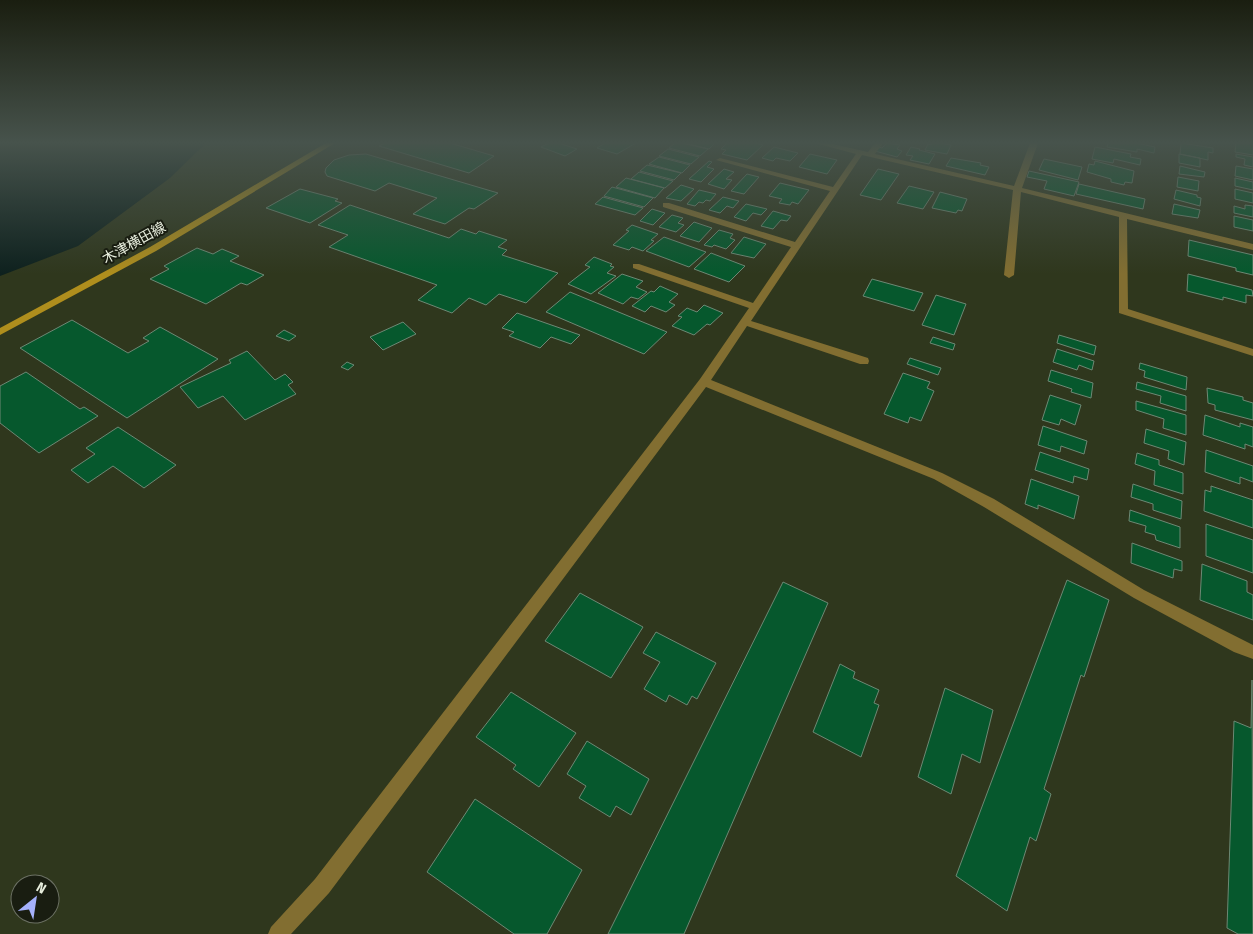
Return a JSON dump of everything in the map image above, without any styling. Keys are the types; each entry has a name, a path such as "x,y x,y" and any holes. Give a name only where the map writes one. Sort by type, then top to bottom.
{"main road":[{"name":"木津横田線","path":"0,332 153,249 258,187"}],"street":[{"path":"821,187 834,190"},
{"path":"278,934 322,886 704,382 837,187"},
{"path":"1007,187 1253,247"},
{"path":"1009,275 1018,189"},
{"path":"666,205 797,246"},
{"path":"1123,215 1122,311 1253,353"},
{"path":"636,266 755,307"},
{"path":"744,322 864,361"},
{"path":"704,382 938,476 989,503 1140,594 1253,652"}],"water":[{"path":"0,187 158,187 78,246 0,276"}],"building":[{"path":"361,187 383,187 375,191"},
{"path":"400,187 476,187 498,193 474,209 469,208 445,224 413,214 437,198"},
{"path":"612,187 653,198 644,207 604,196"},
{"path":"616,187 659,187 664,188 655,198"},
{"path":"679,187 694,189 681,201 666,198"},
{"path":"735,187 751,187 744,194 731,191"},
{"path":"777,187 795,187 809,190 798,204 792,202 790,205 779,203 782,199 769,196"},
{"path":"866,187 890,187 881,200 860,195"},
{"path":"909,187 934,192 923,209 897,203"},
{"path":"1045,187 1077,187 1074,196 1044,189"},
{"path":"1078,187 1090,187 1145,199 1143,209 1076,194"},
{"path":"1177,187 1198,187 1198,191"},
{"path":"1238,187 1253,187 1253,190"},
{"path":"300,189 338,199 335,201 342,203 310,223 266,208"},
{"path":"1235,189 1253,193 1253,203 1235,199"},
{"path":"699,190 716,194 710,201 699,202 695,206 687,204"},
{"path":"1176,190 1197,195 1197,197 1201,198 1200,206 1174,199"},
{"path":"940,192 967,199 962,211 958,210 956,213 932,208"},
{"path":"603,197 643,208 635,215 595,204"},
{"path":"723,197 739,201 733,208 727,206 720,213 709,210"},
{"path":"746,204 767,209 761,215 753,213 746,221 734,217"},
{"path":"1174,204 1200,210 1198,218 1172,214"},
{"path":"350,205 449,238 461,229 476,234 479,231 507,240 498,247 507,250 502,255 558,273 526,303 499,294 486,305 469,298 452,313 418,300 437,285 329,247 348,235 318,225"},
{"path":"1245,205 1253,206 1253,217 1234,213 1234,206 1245,209"},
{"path":"652,209 665,213 653,225 640,221"},
{"path":"773,211 791,216 787,221 781,220 773,229 761,226"},
{"path":"672,215 683,218 678,223 684,225 676,232 659,227"},
{"path":"1234,216 1253,220 1253,231 1234,227"},
{"path":"694,222 712,228 699,242 680,236"},
{"path":"632,225 658,234 651,240 654,241 643,251 632,247 629,250 613,245 629,231 626,230"},
{"path":"719,230 733,234 730,238 735,240 726,249 714,245 712,247 704,245"},
{"path":"664,237 706,252 689,267 646,251"},
{"path":"744,237 766,244 754,258 731,253"},
{"path":"1189,240 1253,255 1253,275 1236,271 1236,268 1188,256"},
{"path":"197,248 213,254 222,249 239,256 230,261 264,275 247,285 241,283 206,304 150,279 169,269 164,266"},
{"path":"711,253 745,266 729,282 694,269"},
{"path":"594,257 612,264 610,266 614,267 607,273 616,276 591,294 568,284 590,267 585,265"},
{"path":"622,274 643,281 636,287 647,292 638,299 631,297 623,304 598,293"},
{"path":"1188,274 1252,290 1253,296 1246,295 1246,303 1223,297 1223,300 1187,291"},
{"path":"872,279 923,293 914,311 863,296"},
{"path":"660,286 678,294 669,302 675,305 666,312 651,306 645,312 632,306 651,291 654,292"},
{"path":"570,292 667,332 644,354 546,312"},
{"path":"936,295 966,304 954,335 922,325"},
{"path":"704,305 723,313 710,325 707,324 694,335 672,326 682,317 678,316 687,308 697,312"},
{"path":"517,313 580,335 571,344 551,337 540,348 509,336 514,332 502,328"},
{"path":"72,320 128,353 149,341 143,338 160,327 218,359 127,418 20,348"},
{"path":"403,322 416,334 383,350 370,337"},
{"path":"284,330 296,336 289,341 276,336"},
{"path":"1059,335 1096,346 1094,355 1057,343"},
{"path":"933,337 955,344 953,350 930,343"},
{"path":"1057,349 1094,361 1092,370 1079,365 1077,370 1053,362"},
{"path":"247,351 275,380 285,374 293,382 288,385 296,394 245,420 223,396 198,408 180,387 231,363 229,360"},
{"path":"910,358 941,368 938,375 907,364"},
{"path":"347,362 354,365 348,370 341,367"},
{"path":"1140,363 1187,377 1186,390 1144,377 1145,371 1139,369"},
{"path":"1051,370 1093,383 1091,398 1071,392 1072,389 1048,381"},
{"path":"26,372 80,409 84,407 98,416 39,453 0,423 0,386"},
{"path":"903,373 930,382 927,388 934,391 921,421 910,417 908,423 884,414"},
{"path":"1137,382 1186,396 1186,411 1160,403 1161,396 1136,389"},
{"path":"1207,388 1243,397 1243,400 1253,403 1253,420 1215,410 1215,405 1208,403"},
{"path":"1050,395 1081,405 1075,425 1061,419 1059,425 1042,420"},
{"path":"1136,401 1186,415 1186,435 1163,428 1164,419 1136,410"},
{"path":"1205,415 1240,427 1240,423 1253,427 1253,447 1245,444 1245,449 1203,435"},
{"path":"1043,426 1087,441 1084,454 1061,446 1060,452 1038,445"},
{"path":"118,427 176,465 144,488 113,466 88,483 71,470 95,454 86,448"},
{"path":"1146,429 1186,442 1184,465 1168,459 1169,451 1144,443"},
{"path":"1206,450 1253,466 1253,482 1240,477 1240,484 1205,472"},
{"path":"1040,452 1089,469 1087,480 1074,476 1073,483 1035,470"},
{"path":"1137,453 1159,460 1159,465 1183,473 1183,494 1154,485 1155,471 1135,464"},
{"path":"1031,479 1079,496 1074,519 1038,505 1038,509 1025,504"},
{"path":"1133,484 1182,501 1181,519 1153,510 1153,504 1131,497"},
{"path":"1211,486 1253,500 1253,528 1204,511 1205,490 1211,492"},
{"path":"1130,510 1180,527 1180,548 1156,540 1155,535 1145,532 1146,526 1129,521"},
{"path":"1206,524 1253,540 1253,573 1206,556"},
{"path":"1132,543 1182,561 1182,571 1174,569 1173,578 1131,563"},
{"path":"1202,564 1247,581 1247,592 1253,595 1253,620 1200,600"},
{"path":"1067,580 1109,600 1084,677 1081,675 1044,789 1051,794 1036,841 1030,837 1007,911 956,876"},
{"path":"783,582 828,603 684,934 608,934"},
{"path":"580,593 643,627 611,678 545,641"},
{"path":"656,632 716,663 697,699 692,696 687,705 669,695 666,702 644,689 660,662 643,653"},
{"path":"840,664 855,672 853,678 879,690 874,703 879,705 861,757 813,732"},
{"path":"1252,680 1253,934 1238,934 1227,928 1234,721 1251,728"},
{"path":"945,688 993,710 980,763 962,754 951,794 918,777"},
{"path":"511,692 576,733 539,787 513,769 516,765 476,737"},
{"path":"587,741 649,779 631,815 616,806 610,817 579,798 586,786 567,774"},
{"path":"475,799 582,870 547,934 514,934 427,872"}]}
